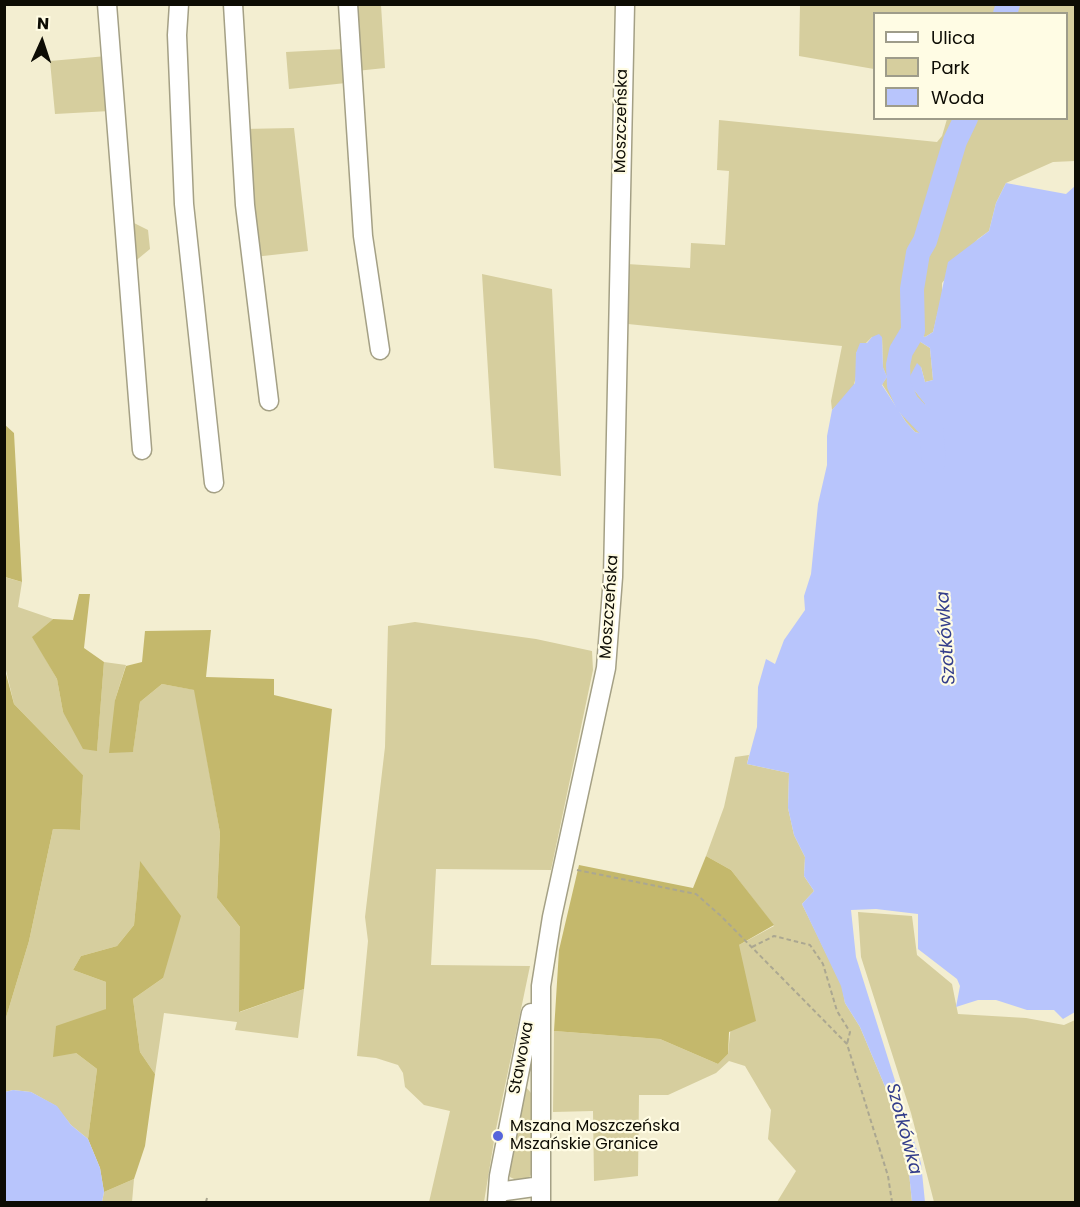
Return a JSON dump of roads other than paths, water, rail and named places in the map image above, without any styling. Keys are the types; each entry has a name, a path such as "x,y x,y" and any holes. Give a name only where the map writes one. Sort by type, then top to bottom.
{"street":[{"path":"107,4 142,450"},
{"path":"179,4 177,35 184,204 214,483"},
{"path":"233,4 245,205 269,401"},
{"path":"348,4 363,236 380,350"},
{"name":"Moszczeńska","path":"541,1195 541,986 562,867 606,668 614,577 625,4"},
{"name":"Stawowa","path":"498,1198 531,1010 541,986"},
{"path":"498,1198 541,1195"}],"water":[{"path":"1006,183 1066,194 1075,186 1075,1012 1063,1019 1054,1010 1027,1010 996,1000 978,1000 956,1007 960,986 957,979 918,949 918,914 876,909 851,910 856,957 921,1163 925,1202 912,1202 905,1134 860,1027 845,1003 841,986 802,904 814,891 804,876 805,857 794,835 788,808 789,773 747,764 757,727 758,687 766,659 775,664 784,640 805,610 804,596 811,574 818,504 827,465 827,436 832,410 855,383 856,353 860,343 867,343 879,334 882,337 883,367 887,377 882,385 915,432 927,435 931,428 925,404 911,386 909,378 917,363 921,367 925,382 933,380 930,348 919,341 920,335 925,337 933,332 948,262 989,231 996,203"},
{"path":"13,1090 31,1092 57,1106 71,1125 88,1139 100,1168 104,1192 102,1202 5,1202 5,1092"}],"waterway":[{"name":"Szotkówka","path":"1006,12 1008,4"},
{"name":"Szotkówka","path":"934,461 931,428 907,403 899,385 898,365 901,351 913,331 912,289 918,253 925,241 955,141 965,120"}],"place":[{"name":"Mszana Moszczeńska Mszańskie Granice","path":"498,1136"}]}
